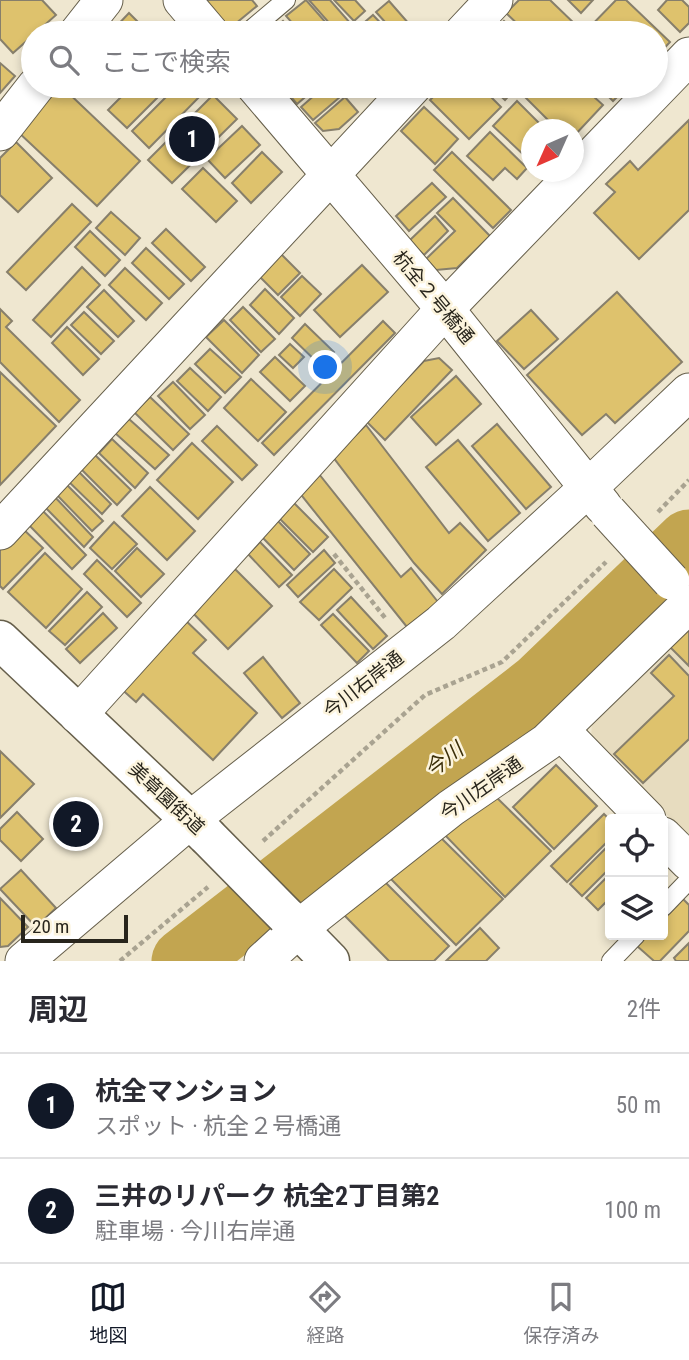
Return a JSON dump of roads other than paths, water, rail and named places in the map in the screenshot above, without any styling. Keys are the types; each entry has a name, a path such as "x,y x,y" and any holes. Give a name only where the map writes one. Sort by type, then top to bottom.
{"street":[{"path":"87,21 104,0"},
{"path":"182,0 200,21"},
{"path":"474,21 494,0"},
{"path":"668,78 689,56"},
{"path":"0,132 27,98"},
{"name":"杭全２号橋通","path":"265,98 445,309 598,500 682,597"},
{"path":"0,531 402,98"},
{"path":"78,715 445,309 648,98"},
{"name":"今川右岸通","path":"24,961 198,828 408,648 598,500 689,392"},
{"name":"今川左岸通","path":"262,961 292,923 547,742 682,597"},
{"name":"美章園街道","path":"0,640 198,828 330,961"},
{"path":"560,730 642,814"},
{"path":"668,841 689,862"}],"lane":[{"path":"261,21 286,0"},
{"path":"668,902 689,880"},
{"path":"611,961 631,940"}],"waterway":[{"name":"今川","path":"184,961 540,685 689,542"}],"place":[{"name":"杭全マンション","path":"192,139"},
{"name":"三井のリパーク 杭全2丁目第2","path":"76,824"}]}
